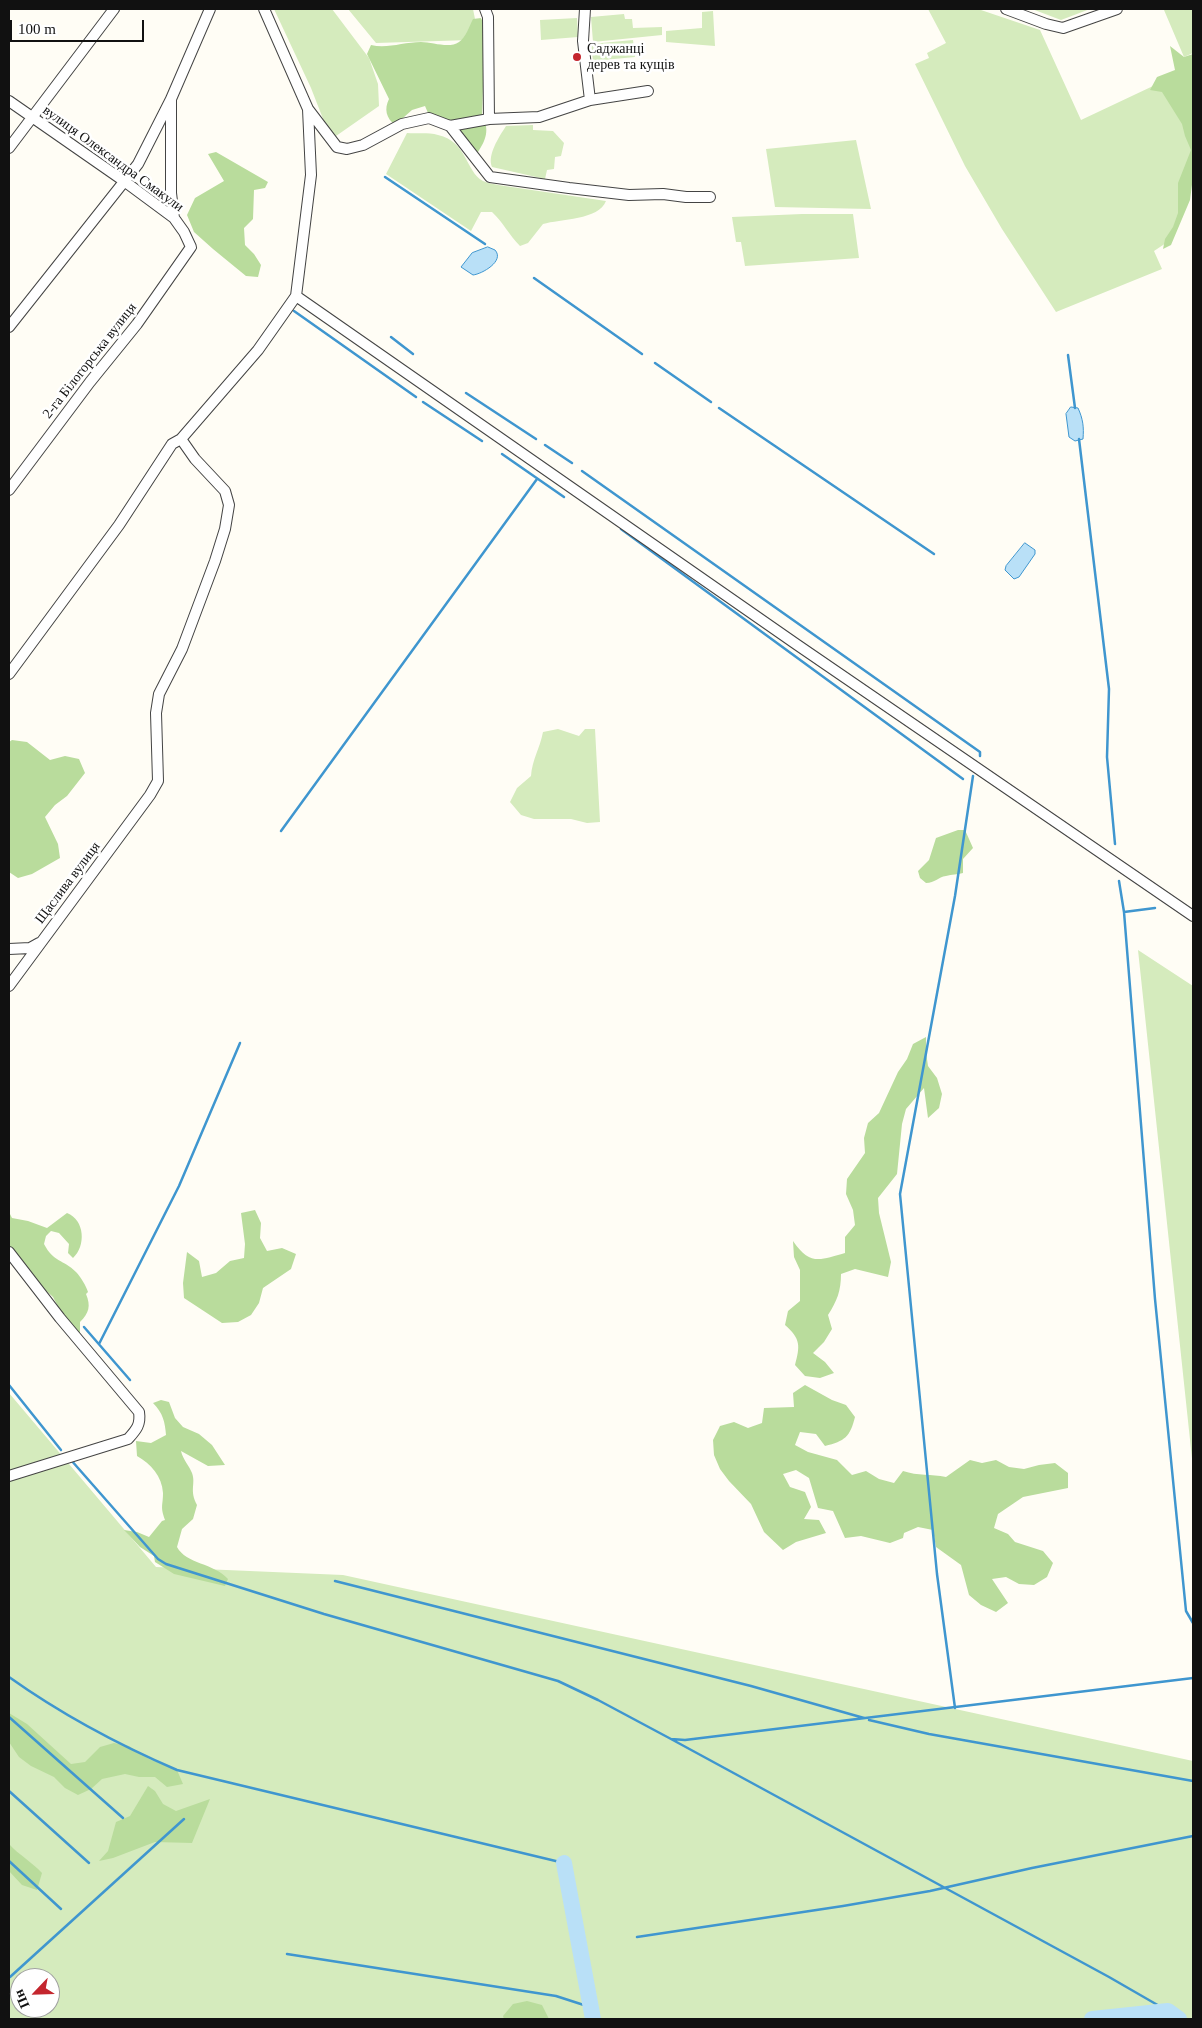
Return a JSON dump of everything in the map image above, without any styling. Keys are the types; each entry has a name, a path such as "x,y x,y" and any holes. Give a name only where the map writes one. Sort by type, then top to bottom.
{"street":[{"path":"9,148 114,9"},
{"path":"9,327 138,164 171,100 210,9"},
{"path":"264,9 308,109 337,147 347,149 363,145 402,124 429,118 450,126 489,119 539,117 590,100 648,91"},
{"path":"485,9 488,17 489,119"},
{"path":"585,9 583,41 590,100"},
{"path":"1006,9 1046,24 1063,28 1116,9"},
{"path":"171,100 171,193 174,218"},
{"name":"вулиця Олександра Смакули","path":"9,101 174,218 184,232 191,247"},
{"path":"9,674 119,525 172,444 181,439 258,350 296,296 312,175 308,109"},
{"path":"450,126 490,177 629,195 663,194 686,197 710,197"},
{"name":"2-га Білогорська вулиця","path":"9,490 90,382 137,324 191,247"},
{"path":"296,296 788,638 1193,916"},
{"name":"Щаслива вулиця","path":"9,986 150,795 158,781 156,713 159,694 182,649 215,561 225,529 230,504 225,490 195,459 181,439"},
{"path":"9,949 30,948 41,942"},
{"path":"9,1252 60,1318 139,1412 140,1420 137,1429 128,1439 9,1476"}],"green space":[{"path":"274,9 332,9 369,58 378,84 379,106 336,136 327,129 311,88"},
{"path":"348,9 473,9 475,19 470,40 376,43"},
{"path":"928,9 978,9 1040,30 1081,120 1170,78 1193,124 1193,173 1172,239 1154,251 1162,269 1056,312 1002,229 965,166 915,64 929,58 927,53 946,43"},
{"path":"1032,9 1090,9 1061,20"},
{"path":"1193,9 1193,53 1184,57 1164,10"},
{"path":"713,11 715,46 666,42 666,31 702,28 702,12"},
{"path":"624,14 625,19 632,19 633,28 662,27 662,35 593,42 591,17"},
{"path":"481,18 485,27 482,116 486,130 485,139 478,152 474,151 449,123 428,113 425,106 412,110 395,125 387,113 389,99 367,54 371,45 383,46 421,42 451,45 459,42 464,37 473,19"},
{"path":"577,18 578,37 541,40 540,20"},
{"path":"633,40 635,57 593,61 591,44"},
{"path":"1170,46 1184,57 1193,54 1193,177 1190,200 1171,245 1163,249 1165,239 1173,227 1178,213 1178,183 1191,150 1182,124 1162,92 1150,90 1157,77 1175,70"},
{"path":"533,125 533,130 553,131 564,143 561,156 555,157 554,169 547,170 545,179 492,167 492,152 506,126"},
{"path":"407,133 434,134 448,139 461,150 473,171 485,182 606,201 596,212 578,218 543,224 528,243 520,246 492,212 481,212 471,231 386,174"},
{"path":"856,140 871,209 775,207 766,149"},
{"path":"216,152 268,182 265,188 254,190 253,219 244,228 245,245 261,265 258,277 246,276 213,249 194,232 187,215 195,198 224,181 208,154"},
{"path":"853,214 859,258 745,266 741,242 736,242 732,217"},
{"path":"558,729 579,736 585,729 595,729 600,822 587,823 571,819 534,819 521,815 510,802 517,788 531,776 543,732"},
{"path":"12,740 27,742 50,760 65,756 79,759 85,773 67,796 55,805 45,817 58,844 60,858 32,874 18,878 9,872 9,742"},
{"path":"958,830 965,830 973,848 963,859 963,873 926,883 920,878 918,871 929,860 936,838"},
{"path":"1138,950 1193,986 1193,1468"},
{"path":"926,1037 928,1066 937,1078 942,1094 939,1108 928,1118 924,1088 906,1109 902,1124 897,1174 878,1198 879,1213 891,1262 888,1277 855,1269 841,1274 838,1296 828,1315 832,1329 824,1342 813,1353 825,1362 834,1373 820,1378 805,1376 795,1365 798,1353 797,1339 785,1325 788,1311 800,1301 800,1270 794,1257 793,1241 810,1258 829,1258 845,1253 845,1237 855,1225 853,1210 846,1194 847,1179 865,1153 864,1138 868,1123 879,1113 913,1044"},
{"path":"255,1210 261,1223 260,1238 267,1251 282,1248 296,1254 291,1269 263,1288 259,1303 251,1315 238,1322 222,1323 184,1298 183,1283 187,1252 199,1261 202,1277 216,1273 230,1261 244,1258 245,1244 241,1213"},
{"path":"9,1212 12,1218 28,1221 47,1228 67,1213 77,1221 82,1234 82,1240 73,1258 68,1253 69,1244 59,1233 51,1231 46,1236 44,1244 51,1255 76,1272 88,1292 86,1294 88,1309 80,1322 80,1334 64,1318 53,1297 42,1287 9,1247"},
{"path":"805,1385 832,1400 846,1405 855,1417 849,1434 842,1440 825,1446 816,1434 800,1432 795,1445 808,1452 837,1460 852,1475 866,1471 879,1479 894,1483 903,1471 946,1477 970,1460 982,1463 996,1460 1009,1467 1024,1469 1055,1463 1068,1473 1068,1488 1023,1497 998,1514 994,1528 1008,1534 1015,1542 1043,1551 1053,1563 1047,1577 1034,1585 1019,1584 1006,1577 992,1579 1008,1603 996,1612 981,1605 969,1595 961,1565 936,1547 933,1530 918,1527 904,1533 903,1538 890,1543 861,1536 845,1538 833,1511 818,1508 809,1478 796,1470 783,1474 790,1487 805,1492 811,1507 804,1519 819,1520 826,1533 796,1542 783,1550 764,1532 751,1504 720,1469 714,1455 713,1440 720,1426 734,1422 748,1428 762,1423 764,1408 794,1407 793,1393"},
{"path":"9,1393 156,1567 343,1575 1193,1761 1193,2019 9,2019"},
{"path":"161,1400 169,1402 175,1418 183,1427 199,1434 212,1445 225,1465 208,1466 181,1451 192,1473 193,1495 197,1505 193,1519 182,1529 177,1547 187,1557 222,1574 228,1579 225,1586 174,1574 155,1562 154,1556 140,1547 124,1530 137,1532 149,1537 165,1520 162,1509 163,1493 160,1481 151,1467 137,1456 136,1441 151,1443 166,1435 163,1418 153,1403"},
{"path":"9,1713 27,1724 71,1764 85,1762 100,1747 114,1743 129,1746 149,1759 177,1770 183,1784 167,1787 155,1777 139,1777 125,1774 102,1779 91,1789 78,1795 65,1788 54,1777 31,1766 19,1757 9,1742"},
{"path":"148,1786 155,1791 163,1804 176,1811 210,1799 192,1843 155,1842 113,1858 99,1861 108,1851 116,1822 130,1816"},
{"path":"9,1844 42,1873 37,1890 22,1885 9,1871"},
{"path":"527,2001 542,2005 549,2019 504,2019 503,2016 513,2004"},
{"path":"1157,2008 1170,2019 1087,2019 1103,2015 1128,2014"}],"water":[{"path":"488,247 495,250 497,254 495,262 491,266 473,275 461,267 472,253"},
{"path":"1071,407 1078,408 1083,423 1083,439 1075,441 1069,437 1066,414"},
{"path":"1025,543 1035,550 1035,554 1019,577 1014,579 1005,570 1006,566"}],"waterway":[{"path":"385,177 485,244"},
{"path":"534,278 642,354"},
{"path":"294,311 416,397"},
{"path":"391,337 413,354"},
{"path":"1068,355 1075,408"},
{"path":"655,363 711,402"},
{"path":"466,393 536,439"},
{"path":"423,402 482,441"},
{"path":"719,408 934,554"},
{"path":"1079,439 1109,689 1107,757 1115,844"},
{"path":"545,445 572,463"},
{"path":"502,454 564,497"},
{"path":"582,471 980,752 980,756"},
{"path":"281,831 537,479"},
{"path":"621,529 963,779"},
{"path":"955,1708 937,1574 900,1194 955,896 973,776"},
{"path":"1119,881 1124,912 1155,1299 1186,1611 1193,1623"},
{"path":"1124,912 1155,908"},
{"path":"99,1344 179,1186 240,1043"},
{"path":"84,1327 130,1380"},
{"path":"9,1385 61,1450"},
{"path":"71,1460 158,1559 166,1564 324,1614 558,1681 671,1739 685,1740 1193,1678"},
{"path":"335,1581 751,1686 864,1718"},
{"path":"9,1677 49,1704 91,1728 177,1770 564,1863"},
{"path":"9,1717 123,1818"},
{"path":"869,1720 929,1734 1193,1781"},
{"path":"671,1739 1109,1977 1168,2011"},
{"path":"9,1791 89,1863"},
{"path":"20,1968 184,1819"},
{"path":"637,1937 930,1891 1032,1868 1193,1836"},
{"path":"9,1861 61,1909"},
{"path":"564,1863 593,2019"},
{"path":"287,1954 556,1996 590,2007"},
{"path":"1092,2019 1168,2011 1179,2019"}],"place":[{"name":"Саджанці дерев та кущів","path":"577,57"}]}
